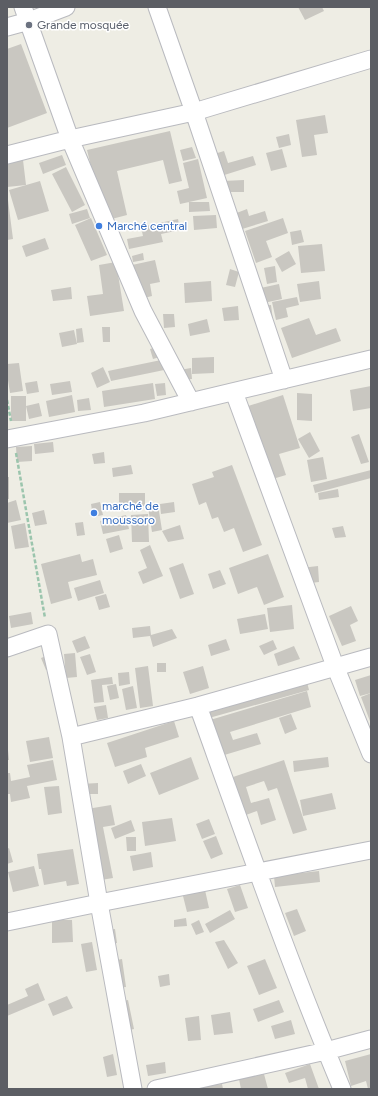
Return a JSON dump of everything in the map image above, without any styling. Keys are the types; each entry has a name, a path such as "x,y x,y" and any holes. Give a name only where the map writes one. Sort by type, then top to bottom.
{"street":[{"path":"7,27 26,14 66,7"},
{"path":"157,7 284,380"},
{"path":"26,14 70,139 143,311 191,402"},
{"path":"7,156 70,139 194,112 371,59"},
{"path":"10,438 144,413 371,359"},
{"path":"234,392 335,666 371,754"},
{"path":"7,648 48,634 71,737 99,903 133,1089"},
{"path":"71,737 198,706 371,657"},
{"path":"198,706 257,871 326,1052 342,1089"},
{"path":"7,922 257,871 371,850"},
{"path":"156,1089 326,1052 371,1039"}],"path":[{"path":"7,400 10,438 48,634"}],"building":[{"path":"298,7 322,7 324,11 305,20"},
{"path":"21,44 47,113 7,128 7,49"},
{"path":"325,115 328,133 314,135 317,155 302,157 296,120"},
{"path":"170,131 182,181 169,184 163,160 117,171 127,215 104,221 87,150"},
{"path":"289,134 291,145 279,148 276,137"},
{"path":"192,147 196,158 183,161 180,150"},
{"path":"282,149 287,167 271,171 266,153"},
{"path":"224,151 228,163 253,156 256,165 218,177 211,155"},
{"path":"62,155 66,165 43,174 39,163"},
{"path":"198,159 207,198 180,204 177,191 189,188 183,163"},
{"path":"23,160 26,185 7,187 7,162"},
{"path":"66,167 85,205 72,212 52,174"},
{"path":"244,180 244,192 223,192 223,181"},
{"path":"40,181 49,211 18,220 9,190"},
{"path":"7,200 13,239 7,240"},
{"path":"189,202 209,202 210,211 189,212"},
{"path":"87,209 90,218 72,224 69,214"},
{"path":"247,209 249,216 265,211 268,221 239,230 234,214"},
{"path":"216,215 217,228 194,230 193,216"},
{"path":"91,218 107,255 91,261 75,225"},
{"path":"283,218 288,233 266,241 272,257 256,263 245,231"},
{"path":"178,219 180,230 161,234 163,242 129,249 127,239 143,236 141,227"},
{"path":"301,230 304,242 292,245 290,232"},
{"path":"45,238 49,249 26,257 22,246"},
{"path":"322,244 325,271 301,273 298,246"},
{"path":"289,251 296,264 282,272 275,259"},
{"path":"143,253 144,260 133,262 132,256"},
{"path":"155,260 160,282 150,284 152,296 140,299 132,265"},
{"path":"116,262 124,311 90,316 87,296 103,294 99,265"},
{"path":"275,266 277,282 267,284 264,268"},
{"path":"230,269 239,272 235,287 226,285"},
{"path":"211,281 212,301 185,303 184,283"},
{"path":"319,281 321,299 300,302 297,284"},
{"path":"279,284 282,299 259,304 256,289"},
{"path":"71,287 72,299 53,301 51,290"},
{"path":"297,297 299,305 286,308 288,317 276,320 272,302"},
{"path":"271,305 273,320 263,321 261,306"},
{"path":"238,306 239,320 224,321 222,308"},
{"path":"163,314 174,314 175,327 164,328"},
{"path":"309,318 316,335 336,328 341,341 292,358 281,328"},
{"path":"207,319 210,332 190,336 188,324"},
{"path":"102,327 110,327 110,342 103,342"},
{"path":"82,328 84,342 77,343 76,329"},
{"path":"74,330 77,344 62,347 59,333"},
{"path":"160,346 163,356 153,359 150,349"},
{"path":"214,357 214,373 192,374 192,358"},
{"path":"166,359 169,369 111,381 108,371"},
{"path":"19,363 23,391 10,393 7,364"},
{"path":"103,367 110,382 97,388 91,373"},
{"path":"191,368 192,379 175,381 174,371"},
{"path":"37,381 39,392 27,394 25,383"},
{"path":"70,381 72,392 52,395 50,384"},
{"path":"153,383 155,399 104,407 102,391"},
{"path":"165,383 166,395 157,396 155,384"},
{"path":"371,386 371,408 353,411 350,390"},
{"path":"297,393 312,394 312,421 297,420"},
{"path":"72,395 75,412 49,417 46,401"},
{"path":"283,395 300,448 279,454 286,475 266,481 242,408"},
{"path":"11,396 26,396 26,421 11,421"},
{"path":"89,398 91,410 78,411 77,400"},
{"path":"39,403 42,416 29,419 26,406"},
{"path":"310,432 320,451 309,458 298,439"},
{"path":"359,434 369,462 361,464 351,437"},
{"path":"53,442 54,452 35,454 34,444"},
{"path":"32,446 32,461 17,462 16,447"},
{"path":"104,452 105,463 94,464 92,454"},
{"path":"323,457 327,479 311,482 307,460"},
{"path":"131,465 133,474 113,477 112,468"},
{"path":"232,465 262,545 243,552 234,528 224,532 218,517 212,519 206,502 199,505 192,484 214,477 212,472"},
{"path":"371,470 371,478 315,493 313,485"},
{"path":"7,477 9,477 9,499 7,499"},
{"path":"338,489 339,497 319,500 318,493"},
{"path":"119,493 145,493 145,506 119,507"},
{"path":"16,500 21,520 7,523 7,503"},
{"path":"100,502 103,515 93,517 91,504"},
{"path":"174,502 175,512 161,514 160,504"},
{"path":"158,505 162,530 152,532 148,507"},
{"path":"44,510 47,524 35,526 32,513"},
{"path":"148,514 149,542 132,542 131,515"},
{"path":"126,515 129,529 103,534 100,521"},
{"path":"83,522 85,535 77,536 75,523"},
{"path":"25,523 29,547 15,549 11,526"},
{"path":"180,525 184,539 168,542 162,531"},
{"path":"343,526 346,537 335,538 332,528"},
{"path":"119,535 123,549 110,553 106,539"},
{"path":"150,545 163,576 143,584 138,572 147,568 140,550"},
{"path":"80,554 82,562 93,559 97,575 68,582 72,598 51,604 41,564"},
{"path":"268,554 284,597 264,605 257,587 238,594 229,568"},
{"path":"183,563 194,594 180,599 169,568"},
{"path":"318,566 319,582 302,584 301,568"},
{"path":"220,570 226,584 213,589 208,574"},
{"path":"100,580 104,593 78,601 74,588"},
{"path":"106,594 110,607 99,610 95,597"},
{"path":"292,605 294,629 270,632 267,608"},
{"path":"351,606 358,621 350,625 356,641 342,646 329,616"},
{"path":"31,612 33,624 11,628 9,616"},
{"path":"265,614 268,629 240,634 237,619"},
{"path":"150,626 151,635 172,629 177,638 153,647 150,636 133,638 132,628"},
{"path":"85,636 90,648 77,653 72,641"},
{"path":"226,639 230,650 211,656 208,645"},
{"path":"273,640 277,649 264,655 259,646"},
{"path":"294,646 300,659 278,666 274,654"},
{"path":"54,653 58,666 46,670 41,658"},
{"path":"75,653 77,677 66,678 64,654"},
{"path":"90,654 96,672 87,675 80,657"},
{"path":"157,663 166,663 166,672 157,672"},
{"path":"148,666 153,706 140,708 135,668"},
{"path":"203,666 209,688 190,694 183,672"},
{"path":"129,672 130,684 119,686 118,673"},
{"path":"371,675 371,693 360,696 355,680"},
{"path":"112,677 113,684 102,685 104,702 94,703 91,680"},
{"path":"306,678 309,690 209,718 206,706"},
{"path":"116,684 119,698 110,700 107,686"},
{"path":"133,686 137,708 126,710 122,689"},
{"path":"307,691 311,707 230,732 233,740 257,733 261,744 221,756 210,720"},
{"path":"371,693 371,724 361,697"},
{"path":"106,705 108,718 97,720 94,707"},
{"path":"291,714 297,729 285,734 279,718"},
{"path":"174,721 179,737 145,748 147,757 115,767 107,743"},
{"path":"49,737 53,758 30,762 26,741"},
{"path":"8,750 9,760 7,760"},
{"path":"191,757 199,779 159,795 150,773"},
{"path":"328,757 329,767 294,772 293,761"},
{"path":"53,760 57,780 27,786 30,798 11,802 10,794 7,794 7,773 10,773 11,781 30,777 27,765"},
{"path":"284,760 307,830 293,834 277,788 268,791 264,781 246,787 251,803 269,798 276,820 261,825 257,811 246,815 233,777"},
{"path":"141,764 146,776 128,784 123,771"},
{"path":"98,783 98,794 81,794 81,784"},
{"path":"59,786 62,813 48,815 44,787"},
{"path":"332,793 336,809 303,816 300,800"},
{"path":"111,805 115,825 103,827 113,878 95,881 81,810"},
{"path":"172,818 176,841 145,846 142,822"},
{"path":"209,819 215,834 202,839 196,824"},
{"path":"131,820 135,831 115,839 111,828"},
{"path":"216,836 223,854 211,859 203,841"},
{"path":"126,837 136,837 136,851 127,851"},
{"path":"9,848 13,862 7,864 7,849"},
{"path":"73,849 79,884 67,886 66,881 44,885 41,869 39,869 37,854"},
{"path":"151,852 153,867 133,871 130,856"},
{"path":"34,866 39,886 13,892 8,872"},
{"path":"319,871 320,882 275,887 274,876"},
{"path":"240,885 248,908 235,912 227,889"},
{"path":"205,890 209,908 187,912 183,896"},
{"path":"297,909 306,931 294,936 285,913"},
{"path":"230,910 235,919 210,933 205,924"},
{"path":"186,918 187,926 174,927 174,920"},
{"path":"52,920 72,920 73,942 52,943"},
{"path":"199,920 204,932 196,935 191,924"},
{"path":"115,929 117,943 106,944 104,930"},
{"path":"224,940 238,963 228,969 215,942"},
{"path":"92,942 97,970 86,972 81,944"},
{"path":"122,959 126,987 115,988 111,961"},
{"path":"265,959 277,988 259,995 247,966"},
{"path":"169,974 170,985 160,987 158,976"},
{"path":"38,983 45,1000 7,1016 7,1005 28,996 25,989"},
{"path":"67,996 73,1008 53,1016 48,1004"},
{"path":"128,1000 134,1029 124,1031 118,1002"},
{"path":"279,1000 284,1012 258,1022 253,1009"},
{"path":"230,1012 233,1033 214,1035 211,1015"},
{"path":"199,1016 201,1040 188,1041 185,1018"},
{"path":"291,1020 295,1034 275,1039 271,1026"},
{"path":"113,1054 117,1075 107,1077 103,1057"},
{"path":"371,1054 371,1089 368,1089 366,1081 351,1086 345,1061"},
{"path":"165,1062 166,1073 148,1076 146,1065"},
{"path":"310,1064 319,1089 308,1089 305,1078 289,1083 285,1073"},
{"path":"264,1074 268,1089 241,1089 239,1079"},
{"path":"222,1084 223,1089 196,1089 196,1088"}],"place":[{"name":"Grande mosquée","path":"29,25"},
{"name":"Marché central","path":"99,226"},
{"name":"marché de moussoro","path":"94,513"}]}
